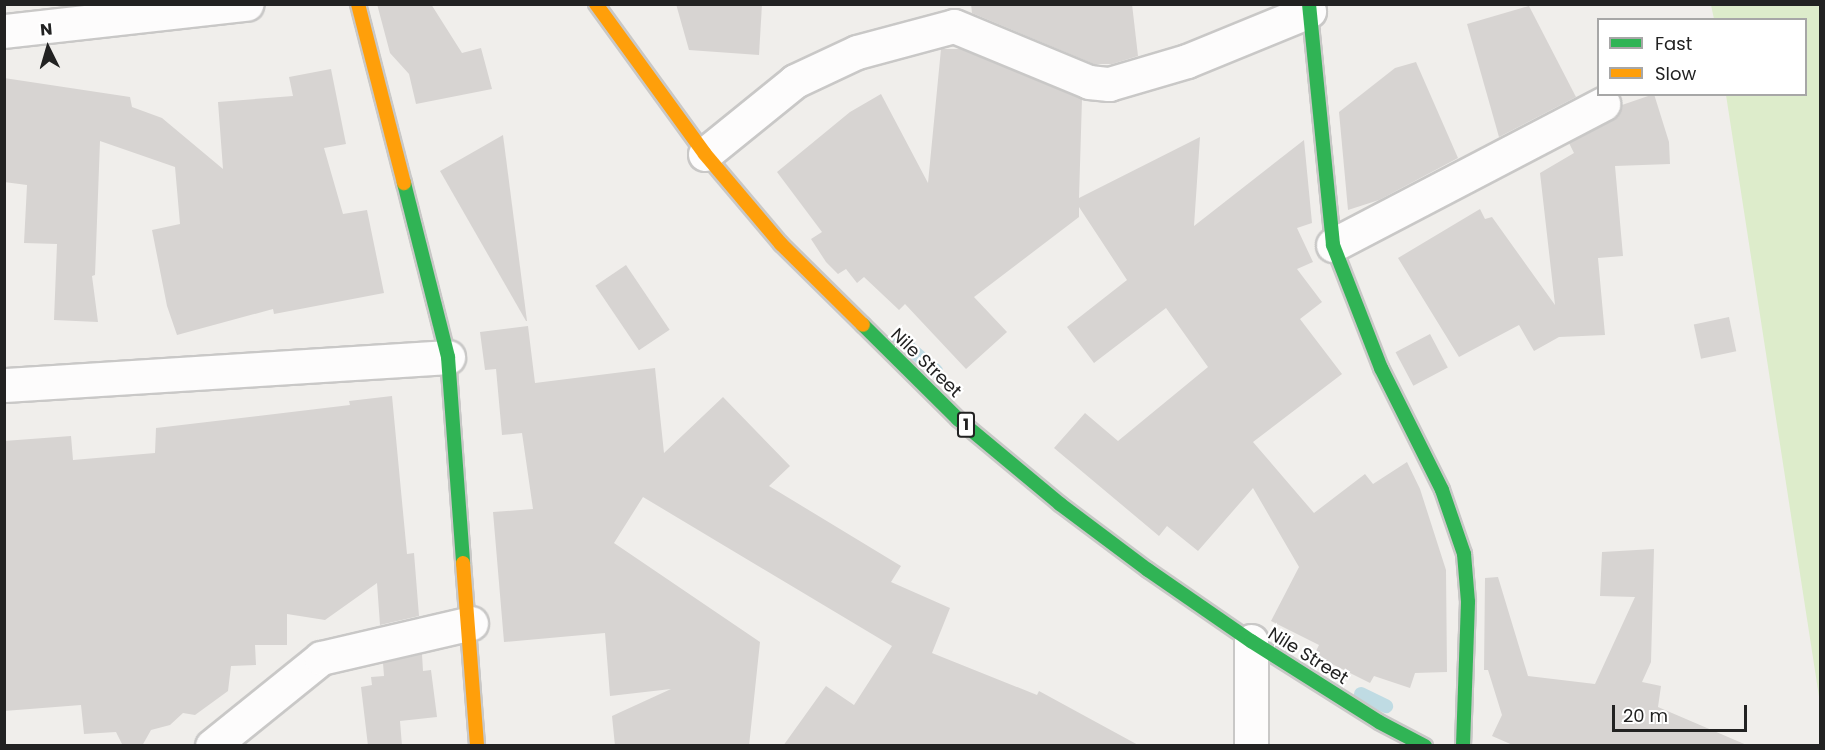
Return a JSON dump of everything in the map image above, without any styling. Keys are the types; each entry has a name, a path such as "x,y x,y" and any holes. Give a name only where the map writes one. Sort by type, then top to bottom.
{"street":[{"path":"4,31 246,4"},
{"path":"358,4 448,357 471,623 477,746"},
{"name":"Nile Street","path":"596,4 705,154 781,244 958,419 1059,504 1251,641 1379,722 1425,746"},
{"path":"705,154 795,81 857,52 954,26 1089,82 1108,84 1187,61 1309,8 1333,245 1381,368 1442,490 1464,554 1468,602 1463,746"},
{"path":"1333,245 1602,104"},
{"path":"4,385 448,357"},
{"path":"212,746 321,658 471,623"},
{"path":"1251,641 1251,746"}],"green space":[{"path":"1711,5 1820,5 1820,703 1726,96 1807,96 1807,18 1714,18"}],"building":[{"path":"377,4 431,4 462,53 481,48 492,89 416,104 409,74 390,53"},
{"path":"676,4 762,4 759,55 689,50"},
{"path":"971,4 1132,4 1138,56 1112,64 1094,64 972,13"},
{"path":"1529,6 1576,97 1499,137 1467,24"},
{"path":"941,49 961,49 1082,99 1079,198 1200,137 1194,226 1304,140 1312,223 1297,228 1313,262 1297,269 1322,302 1300,319 1342,374 1253,442 1314,513 1365,474 1373,484 1407,462 1420,489 1446,570 1447,672 1415,673 1410,688 1374,676 1370,683 1314,655 1319,645 1271,621 1299,567 1253,488 1198,551 1167,526 1159,536 1054,448 1085,413 1118,441 1208,367 1166,308 1094,363 1067,327 1127,280 1079,207 1079,217 974,297 1007,332 966,369 905,304 899,310 864,277 857,283 846,269 838,274 826,262 811,239 822,232 777,172 850,112 881,94 928,183"},
{"path":"1416,62 1458,158 1379,200 1348,210 1339,112 1395,68"},
{"path":"331,69 346,144 324,148 343,214 367,210 384,293 274,314 273,309 177,335 167,306 152,230 180,224 175,167 100,141 95,275 92,276 98,322 54,320 57,244 24,243 27,185 4,182 4,78 130,97 132,107 162,118 223,169 218,102 293,96 289,77"},
{"path":"1655,96 1669,142 1670,164 1615,166 1623,256 1598,258 1605,335 1559,337 1534,351 1519,325 1459,357 1398,258 1480,209 1485,219 1492,217 1555,305 1540,173 1574,153 1569,143 1612,120 1622,105"},
{"path":"503,135 527,321 440,171"},
{"path":"626,265 670,330 639,350 595,286"},
{"path":"1729,317 1736,351 1701,359 1694,324"},
{"path":"528,326 535,383 655,368 664,453 723,397 790,466 769,486 901,566 891,582 950,608 932,653 1037,695 1039,691 1140,746 783,746 826,686 854,705 892,646 643,497 614,543 760,642 749,746 615,746 612,716 671,689 610,696 605,633 504,642 493,512 533,509 522,433 502,435 496,369 485,370 480,332"},
{"path":"1430,334 1448,368 1413,386 1396,352"},
{"path":"392,396 407,554 414,553 419,616 380,625 377,583 325,620 287,614 287,645 255,645 256,665 231,666 228,691 195,715 183,713 170,725 151,730 142,746 123,746 116,732 84,734 81,705 4,711 4,441 71,436 73,460 155,453 156,428 350,405 349,401"},
{"path":"1654,549 1651,662 1642,682 1661,686 1658,707 1749,746 1515,746 1492,736 1502,715 1488,670 1484,670 1485,578 1498,577 1528,676 1595,684 1635,597 1600,596 1602,552"},
{"path":"422,654 423,671 431,670 437,717 400,721 402,746 368,746 361,687 372,685 371,677 384,676 383,663"}],"waterway":[{"path":"899,339 936,371"},
{"path":"1361,694 1386,706"}],"traffic: fast":[{"path":"1309,4 1333,245 1381,368 1442,490 1464,554 1468,602 1463,746"},
{"path":"404,183 448,357 463,563"},
{"path":"863,325 958,419 1060,504 1148,570 1251,641 1379,722 1425,746"}],"traffic: slow":[{"path":"358,4 404,183"},
{"path":"596,4 705,154 781,244 863,325"},
{"path":"463,563 477,746"}]}
